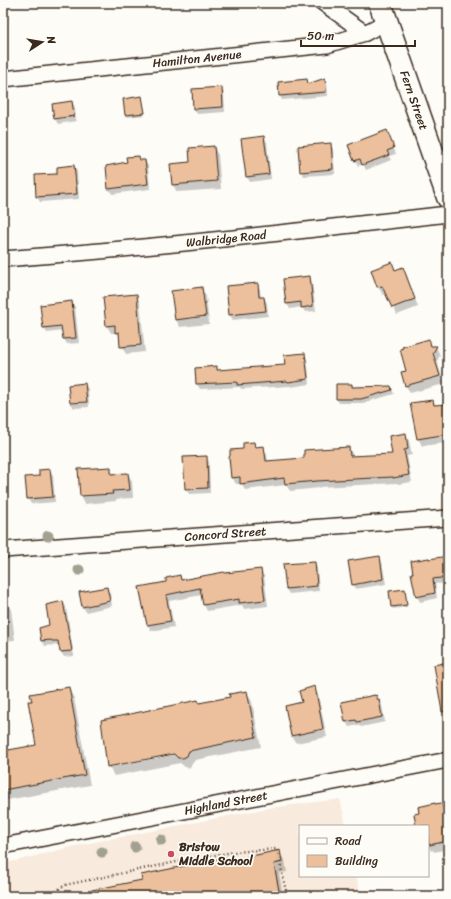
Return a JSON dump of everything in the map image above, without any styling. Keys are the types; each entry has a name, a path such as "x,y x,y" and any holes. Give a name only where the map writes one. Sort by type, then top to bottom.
{"street":[{"path":"323,3 365,33"},
{"name":"Hamilton Avenue","path":"3,79 327,45 365,33 383,12"},
{"name":"Fern Street","path":"383,12 448,197"},
{"name":"Walbridge Road","path":"3,259 281,234 448,214"},
{"name":"Concord Street","path":"3,550 448,518"},
{"name":"Highland Street","path":"3,846 448,760"}],"path":[{"path":"48,896 65,885 191,859 234,852 277,849 287,896"}],"shaded area":[{"name":"Bristow Middle School","path":"340,799 346,825 299,825 299,877 356,877 361,896 3,896 3,864 80,845 269,808"}],"building":[{"path":"325,78 326,92 279,96 278,82 307,79 308,84"},
{"path":"222,87 223,107 193,109 192,89"},
{"path":"142,96 145,113 125,115 123,99"},
{"path":"72,101 74,116 54,119 52,104"},
{"path":"387,130 394,148 387,151 389,155 362,165 360,159 354,161 348,145"},
{"path":"264,136 269,174 246,177 241,139"},
{"path":"331,143 333,169 300,172 298,146"},
{"path":"214,146 217,181 172,185 170,164 190,162 189,148"},
{"path":"139,156 140,160 145,160 148,184 108,189 106,166 127,162 126,157"},
{"path":"74,165 77,194 36,197 35,175 57,174 57,167"},
{"path":"392,262 395,270 403,267 415,299 392,308 382,286 377,287 371,270"},
{"path":"310,276 313,306 301,308 301,302 286,304 283,279"},
{"path":"258,283 259,297 264,297 266,311 229,315 226,286"},
{"path":"202,287 206,316 175,320 171,291"},
{"path":"137,294 141,345 120,347 119,332 115,333 115,325 106,326 103,297"},
{"path":"72,301 76,338 63,339 61,326 43,328 40,305"},
{"path":"429,339 431,346 437,346 433,353 440,376 405,386 401,372 406,371 400,349 403,348 402,347"},
{"path":"305,353 308,379 288,382 237,385 237,382 196,384 195,368 217,366 217,370 285,365 284,355"},
{"path":"85,383 87,402 70,403 68,385"},
{"path":"336,384 352,384 352,387 391,386 392,390 361,399 336,399"},
{"path":"433,400 434,405 447,404 448,406 448,434 417,439 410,403"},
{"path":"406,433 408,449 404,450 409,475 393,478 317,481 285,484 284,478 240,484 240,477 231,478 229,457 230,450 243,449 243,443 254,442 255,447 264,446 266,461 304,458 304,450 349,447 350,456 392,454 389,436"},
{"path":"207,456 208,488 185,489 183,457"},
{"path":"111,467 111,474 128,473 130,490 112,491 113,494 80,496 78,469"},
{"path":"50,469 53,497 27,499 25,477 39,476 39,470"},
{"path":"380,556 383,579 352,585 348,561"},
{"path":"448,556 448,577 433,579 435,593 416,597 411,573 413,573 411,561"},
{"path":"315,562 317,586 286,589 283,564"},
{"path":"261,569 265,600 239,603 239,599 203,605 200,588 166,595 171,621 147,625 139,587 166,582 166,578 180,575 181,580 224,572"},
{"path":"107,587 110,601 82,607 79,592"},
{"path":"405,589 407,605 391,607 389,591"},
{"path":"63,601 72,651 60,652 58,641 41,641 39,628 49,625 46,605"},
{"path":"448,662 448,711 442,712 434,665"},
{"path":"315,686 323,729 291,736 285,706 302,702 299,691"},
{"path":"69,687 85,775 3,790 3,751 36,745 28,701 32,701 30,694"},
{"path":"247,691 256,737 189,751 187,756 183,758 178,758 174,754 107,767 101,720 198,700 199,703 230,697 229,694"},
{"path":"377,695 377,699 379,699 382,717 357,722 356,720 345,722 341,702"},
{"path":"442,803 443,808 446,808 448,818 448,841 429,845 429,825 416,825 414,814 419,813 418,807"},
{"path":"280,850 282,862 274,864 280,896 92,896 92,890 142,880 141,875 227,857 228,861"}],"place":[{"name":"Bristow Middle School","path":"171,854"}]}
